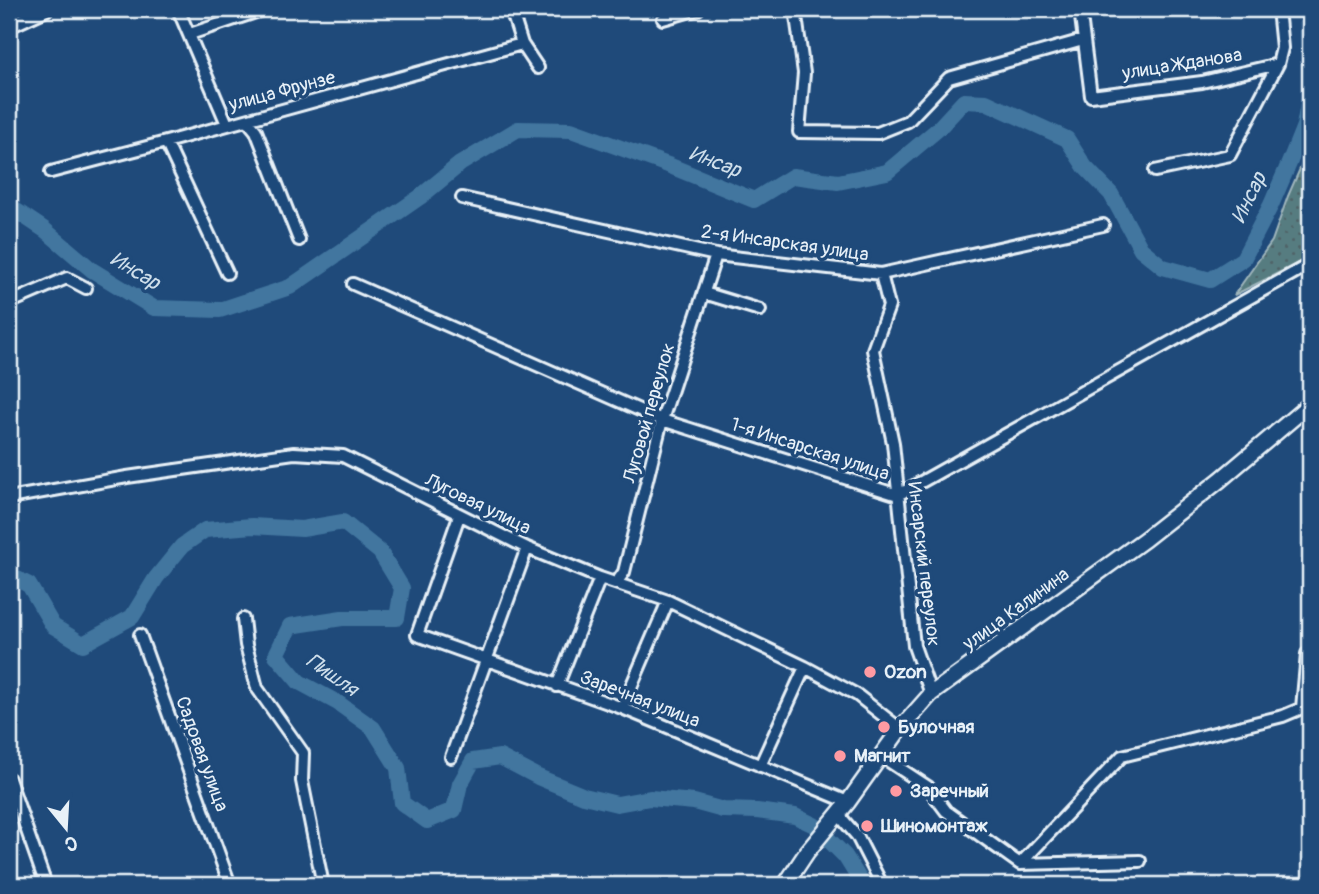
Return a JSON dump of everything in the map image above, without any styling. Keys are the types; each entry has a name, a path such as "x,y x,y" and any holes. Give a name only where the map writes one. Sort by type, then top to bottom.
{"main road":[{"name":"улица Калинина","path":"785,885 900,729 931,694 1145,539 1310,404"}],"street":[{"path":"9,26 46,9"},
{"path":"178,9 227,124"},
{"path":"190,34 265,9"},
{"path":"511,9 522,44 538,68"},
{"path":"663,19 698,9"},
{"path":"794,9 804,73 799,132 878,133 908,121 949,78 1083,40 1080,9"},
{"path":"1155,172 1230,155 1278,64 1282,48 1278,9"},
{"name":"улица Жданова","path":"1083,40 1091,96 1202,82 1278,64"},
{"name":"улица Фрунзе","path":"51,172 522,44"},
{"path":"247,120 256,131 299,240"},
{"path":"166,142 227,273"},
{"name":"2-я Инсарская улица","path":"462,198 716,254 881,274 1103,225"},
{"name":"Луговой переулок","path":"617,582 624,572 662,420 716,254"},
{"name":"1-я Инсарская улица","path":"354,284 662,420 898,495 1310,264"},
{"name":"Инсарский переулок","path":"881,274 889,306 873,350 893,443 915,646 931,694"},
{"path":"9,303 67,278 86,288"},
{"path":"704,293 760,310"},
{"name":"Луговая улица","path":"9,498 127,477 294,453 343,456 527,548 600,578 667,601 805,667 857,695 900,729"},
{"name":"Заречная улица","path":"459,516 417,635 622,708 848,802"},
{"path":"451,757 527,548"},
{"path":"557,685 600,578"},
{"path":"622,708 667,601"},
{"path":"243,619 246,645 257,688 297,740 303,753 302,781 321,885"},
{"name":"Садовая улица","path":"140,635 230,885"},
{"path":"1020,864 1122,756 1283,716 1302,708 1307,654 1310,653"},
{"path":"760,766 805,667"},
{"path":"881,756 928,787 946,811 1020,864 1140,861"},
{"path":"9,779 46,885"},
{"path":"835,818 857,836 882,885"}],"green space":[{"path":"1310,146 1310,257 1234,295 1272,241"}],"waterway":[{"name":"Инсар","path":"1307,9 1310,82"},
{"name":"Инсар","path":"9,206 45,230 92,270 154,308 220,310 290,287 420,197 460,164 518,129 571,130 754,200 793,176 838,182 887,172 938,129 964,101 986,102 1067,139 1085,167 1111,194 1141,249 1163,267 1210,280 1243,259 1290,161 1304,126 1310,93"},
{"name":"Пишля","path":"9,575 29,585 53,626 83,644 132,617 156,578 182,546 205,530 252,526 302,529 343,522 380,552 402,588 397,618 342,618 290,626 276,655 299,682 338,703 373,728 398,768 402,803 427,821 454,810 460,784 473,761 500,757 538,777 584,796 617,804 650,798 694,802 723,810 795,816 814,825 845,856 863,885"}],"place":[{"name":"Ozon","path":"870,672"},
{"name":"Булочная","path":"884,727"},
{"name":"Магнит","path":"840,756"},
{"name":"Заречный","path":"896,791"},
{"name":"Шиномонтаж","path":"867,826"}]}
